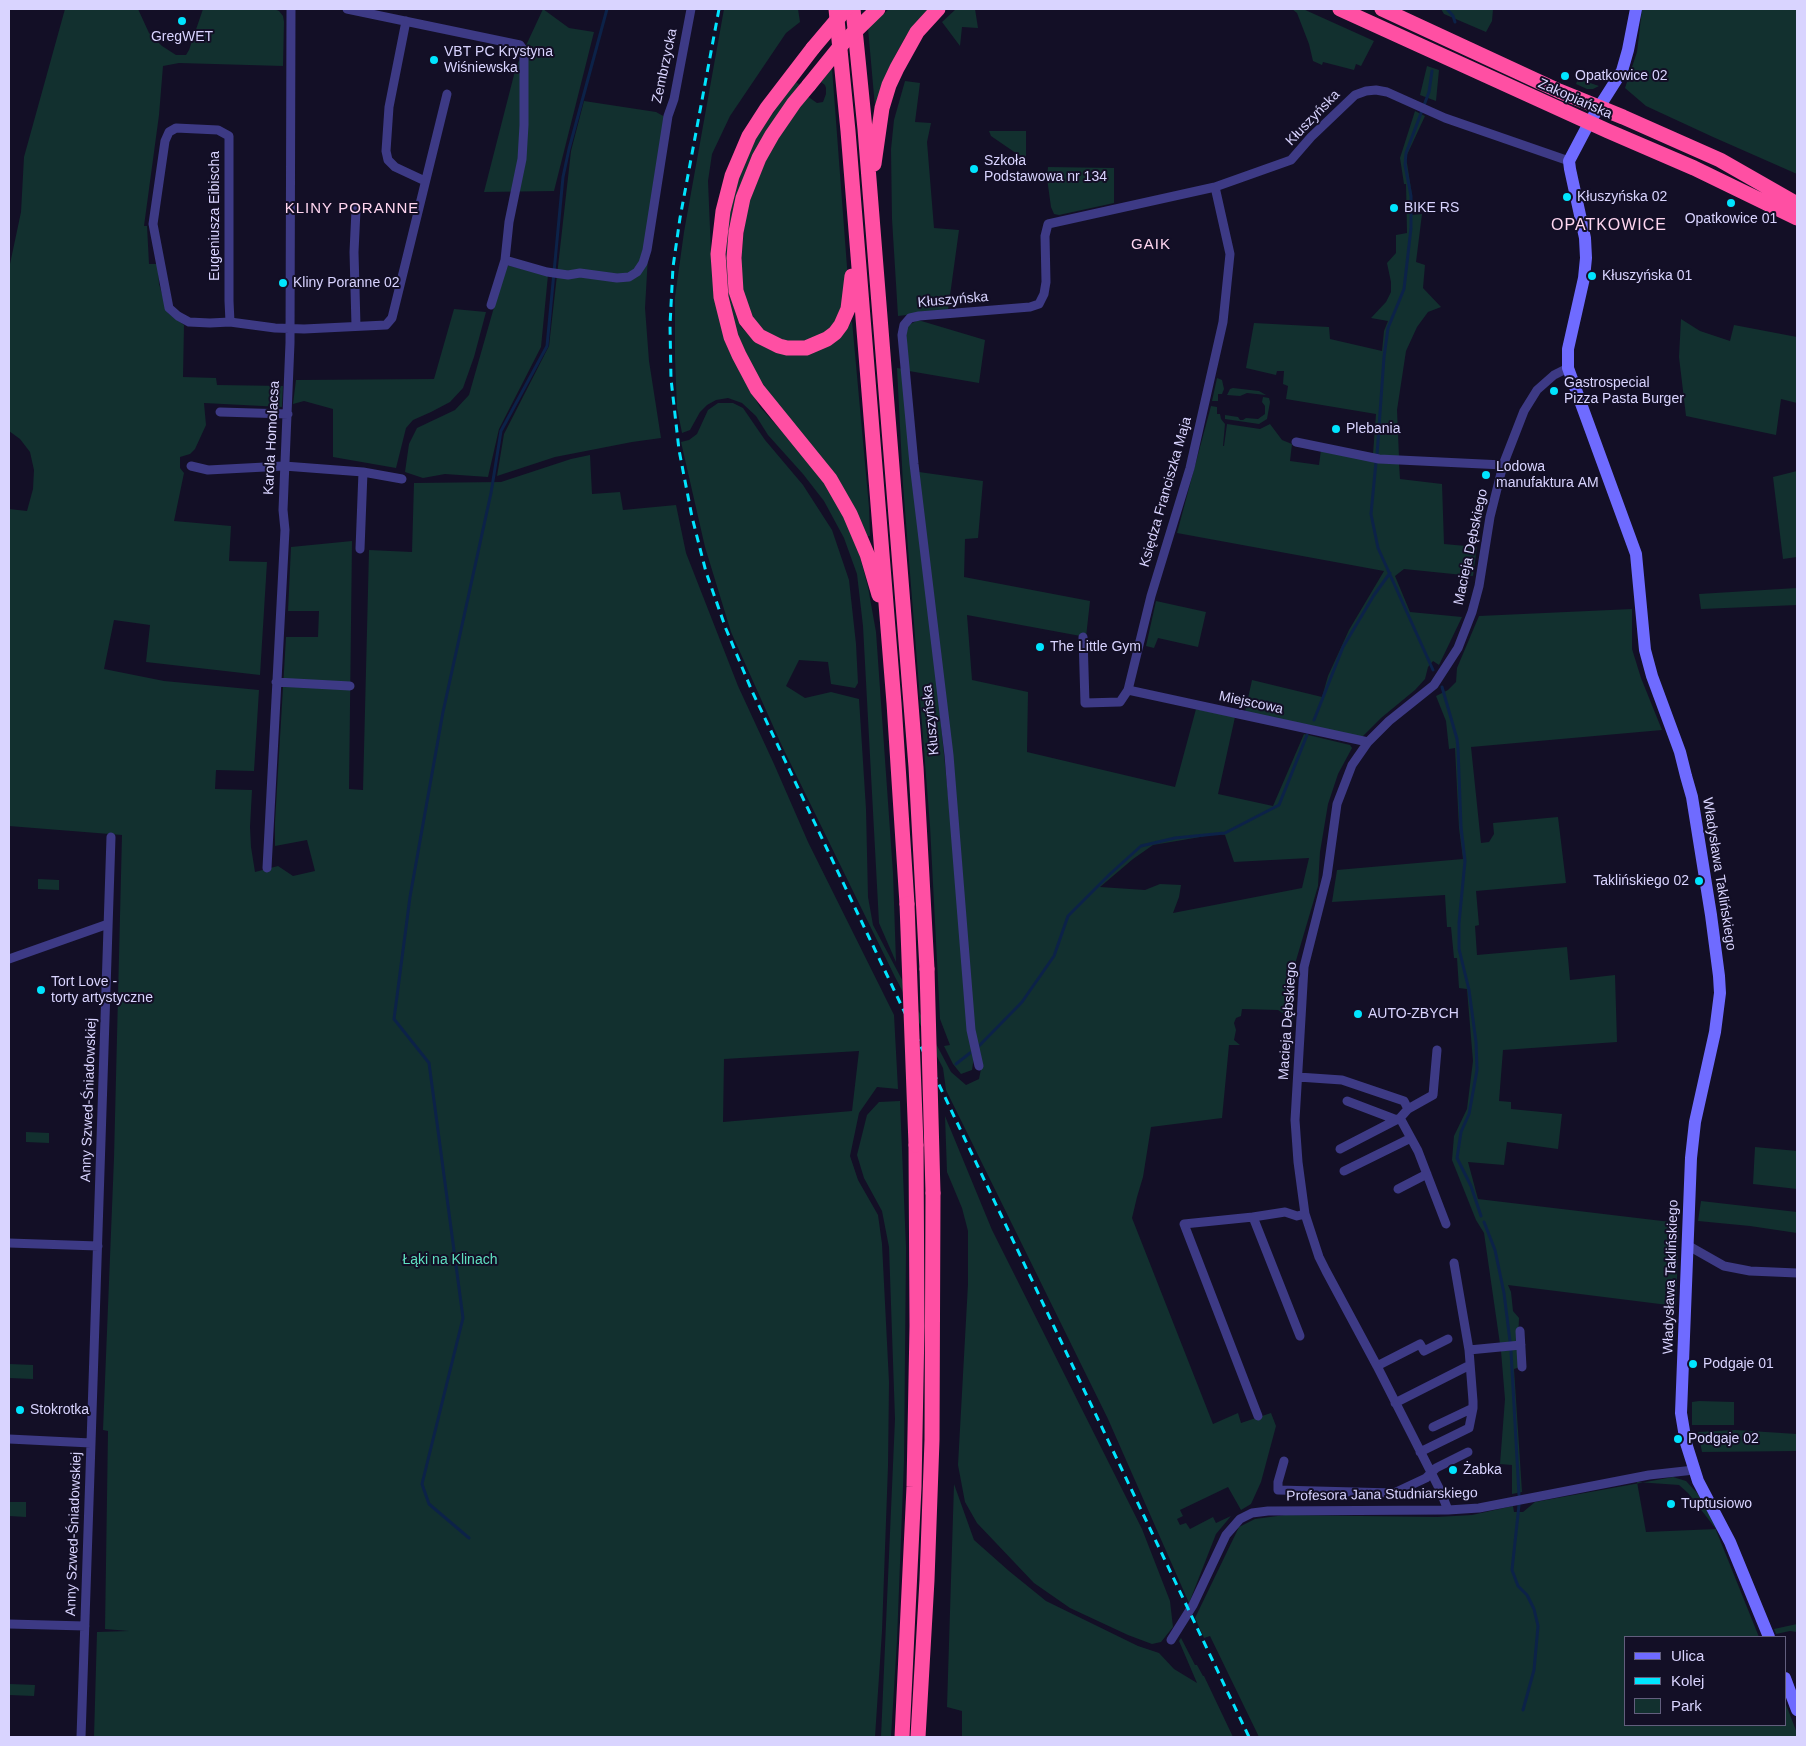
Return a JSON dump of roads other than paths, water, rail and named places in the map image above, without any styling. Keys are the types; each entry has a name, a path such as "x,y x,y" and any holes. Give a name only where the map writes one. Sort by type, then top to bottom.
{"highway":[{"path":"836,9 855,217 900,771 907,904 916,1146 917,1326 911,1580 902,1737"},
{"path":"846,9 767,108 749,136 732,176 723,211 718,254 721,297 731,337 757,389 830,479 850,514 869,562 889,639"},
{"path":"853,9 871,205 916,767 927,969 933,1193 934,1326 927,1580 918,1737"},
{"path":"855,217 851,299 846,317 835,332 817,344 798,348 779,346 759,336 746,320 736,290 734,258 739,214 743,198 759,158 785,115 842,43 878,9"},
{"path":"871,205 877,135 889,85 918,32 938,9"},
{"name":"Zakopiańska","path":"1340,9 1589,123 1694,168 1797,218"},
{"name":"Zakopiańska","path":"1382,9 1559,91 1730,165 1797,204"}],"street":[{"name":"Karola Homolacsa","path":"267,868 285,530 282,510 288,414 290,328 291,9"},
{"path":"353,9 520,44 524,51 522,159 509,222 505,260 492,305"},
{"name":"Zembrzycka","path":"505,260 559,274 580,273 617,278 629,277 637,272 643,263 647,250 667,128 691,9"},
{"path":"1569,160 1589,123 1620,76 1625,65 1636,9"},
{"path":"406,21 389,107 386,151 388,160 394,167 425,181"},
{"name":"Kłuszyńska","path":"979,1066 971,1030 940,670 917,495 902,334 904,326 910,318 1030,308 1039,304 1044,294 1046,282 1046,236 1048,224 1215,187 1291,160 1355,94 1376,90 1387,92 1444,118 1569,160"},
{"path":"230,322 290,328 386,325 392,318 448,94"},
{"name":"Eugeniusza Eibischa","path":"176,128 218,130 229,136 230,322 189,322 169,308 153,224 165,141 170,132 176,128"},
{"name":"Władysława Taklińskiego","path":"1569,160 1585,238 1586,258 1584,278 1568,350 1568,368 1636,554 1645,650 1658,695 1680,752 1692,797 1719,976 1718,1011 1695,1122 1691,1158 1681,1414 1686,1443 1694,1470 1704,1494 1730,1542 1769,1636"},
{"name":"Księdza Franciszka Maja","path":"1128,690 1151,596 1190,468 1223,322 1230,254 1215,187"},
{"path":"356,210 354,252 356,326"},
{"name":"Macieja Dębskiego","path":"1448,1510 1440,1490 1377,1366 1319,1257 1306,1214 1296,1140 1304,967 1327,876 1337,804 1352,765 1368,742 1388,721 1434,685 1458,648 1472,612 1479,586 1490,517 1503,465 1524,411 1537,390 1554,375 1568,368"},
{"path":"220,412 288,414"},
{"path":"1296,442 1379,459 1503,465"},
{"path":"191,466 208,470 284,466 362,472 402,479"},
{"path":"360,549 362,472"},
{"path":"1084,637 1085,703 1120,702 1128,690"},
{"path":"276,682 350,686"},
{"name":"Miejscowa","path":"1128,690 1368,742"},
{"name":"Anny Szwed-Śniadowskiej","path":"81,1737 111,837"},
{"path":"9,959 108,924"},
{"path":"1340,1149 1399,1119 1408,1109 1433,1095 1437,1050"},
{"path":"1298,1077 1342,1080 1404,1102 1408,1109"},
{"path":"1347,1101 1399,1119 1411,1138 1446,1224"},
{"path":"1344,1171 1411,1138"},
{"path":"1398,1189 1427,1174"},
{"path":"1258,1416 1184,1224 1285,1212 1297,1216 1306,1214"},
{"path":"1254,1217 1300,1336"},
{"path":"9,1243 98,1246"},
{"path":"1687,1245 1724,1266 1750,1271 1797,1273"},
{"path":"1420,1452 1469,1428 1472,1408 1469,1350 1454,1263"},
{"path":"1520,1332 1522,1367"},
{"path":"1377,1366 1420,1344 1424,1351 1448,1339"},
{"path":"1469,1350 1521,1345"},
{"path":"1395,1403 1470,1364"},
{"path":"1433,1427 1472,1408"},
{"name":"Anny Szwed-Śniadowskiej","path":"9,1439 91,1443"},
{"path":"1284,1461 1278,1482 1278,1490 1394,1493 1426,1478 1436,1468 1468,1452"},
{"name":"Profesora Jana Studniarskiego","path":"1172,1640 1193,1605 1226,1535 1246,1516 1267,1511 1448,1510 1479,1508 1649,1475 1694,1470"},
{"name":"Anny Szwed-Śniadowskiej","path":"9,1624 85,1626"},
{"path":"1786,1681 1797,1710"}],"waterway":[{"path":"469,1538 429,1504 422,1484 463,1318 429,1063 394,1019 410,897 443,712 491,493 501,431 547,346 563,177 607,9"},
{"path":"1447,9 1455,22"},
{"path":"1377,455 1388,328 1404,289 1411,228 1411,196 1405,165 1406,153 1429,92 1432,71"},
{"path":"1376,462 1371,514 1378,548 1433,670"},
{"path":"1314,720 1343,647 1374,595 1390,573"},
{"path":"1442,687 1457,739 1458,749 1461,827 1465,861 1459,923 1459,949 1469,990 1476,1042 1477,1070 1469,1114 1461,1132 1457,1158 1471,1186 1481,1216"},
{"path":"978,1047 1022,1002 1054,956 1068,916 1110,874 1141,846 1175,838 1225,833 1279,805 1307,735"},
{"path":"956,1064 970,1053"},
{"path":"1484,1222 1495,1250 1504,1293 1510,1341"},
{"path":"1511,1351 1519,1495"},
{"path":"1519,1505 1512,1570 1518,1586 1527,1595 1534,1609 1538,1626 1534,1670 1523,1710"}],"railway":[{"path":"719,9 680,218 673,267 670,325 671,379 679,450 692,517 706,572 726,629 752,691 1249,1737"}],"place":[{"name":"GregWET","path":"182,21"},
{"name":"VBT PC Krystyna Wiśniewska","path":"434,60"},
{"name":"Opatkowice 02","path":"1565,76"},
{"name":"Szkoła Podstawowa nr 134","path":"974,169"},
{"name":"Kłuszyńska 02","path":"1567,197"},
{"name":"Opatkowice 01","path":"1731,203"},
{"name":"BIKE RS","path":"1394,208"},
{"name":"Kłuszyńska 01","path":"1592,276"},
{"name":"Kliny Poranne 02","path":"283,283"},
{"name":"Gastrospecial Pizza Pasta Burger","path":"1554,391"},
{"name":"Plebania","path":"1336,429"},
{"name":"Lodowa manufaktura AM","path":"1486,475"},
{"name":"The Little Gym","path":"1040,647"},
{"name":"Taklińskiego 02","path":"1699,881"},
{"name":"Tort Love - torty artystyczne","path":"41,990"},
{"name":"AUTO-ZBYCH","path":"1358,1014"},
{"name":"Podgaje 01","path":"1693,1364"},
{"name":"Stokrotka","path":"20,1410"},
{"name":"Podgaje 02","path":"1678,1439"},
{"name":"Żabka","path":"1453,1470"},
{"name":"Tuptusiowo","path":"1671,1504"}],"district":[{"name":"KLINY PORANNE","path":"352,209"},
{"name":"OPATKOWICE","path":"1609,226"},
{"name":"GAIK","path":"1151,245"}],"park label":[{"name":"Łąki na Klinach","path":"450,1260"}]}
